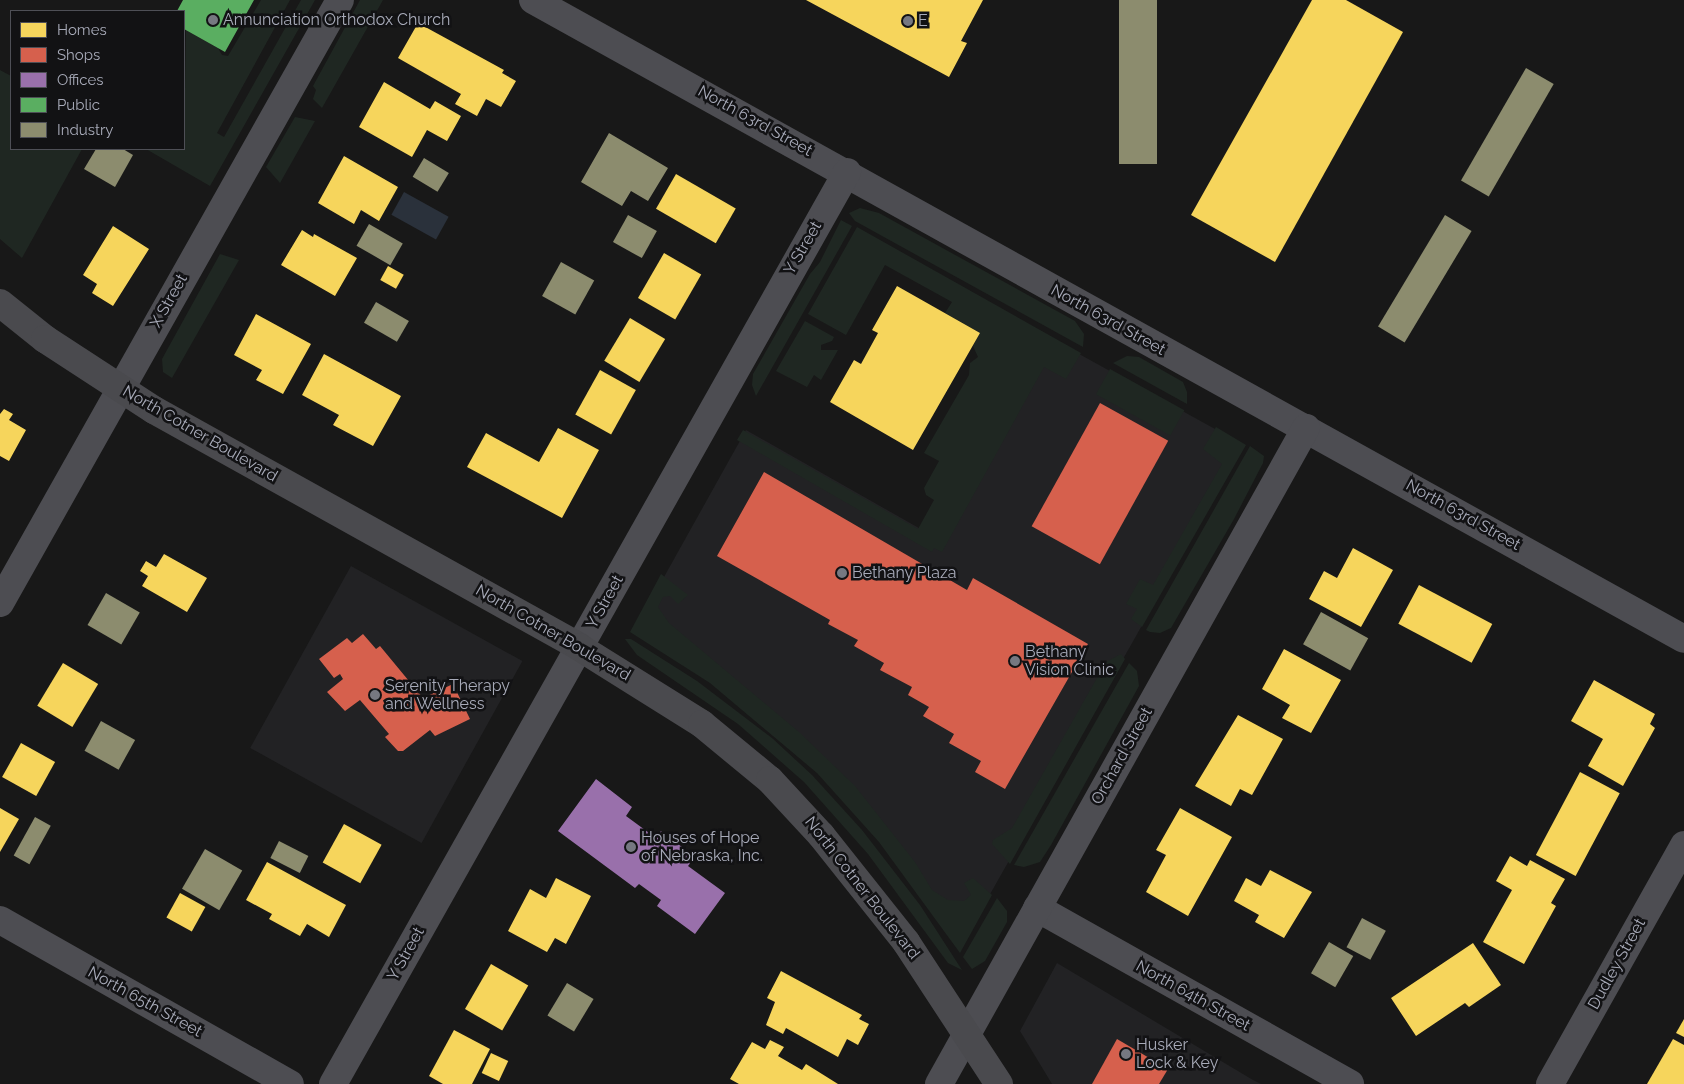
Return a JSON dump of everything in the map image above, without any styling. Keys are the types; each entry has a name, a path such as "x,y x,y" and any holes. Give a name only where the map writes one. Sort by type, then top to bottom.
{"main road":[{"name":"North Cotner Boulevard","path":"0,303 45,339 121,389 579,647 702,724 785,794 864,886 968,1033 999,1084"}],"street":[{"name":"X Street","path":"0,604 340,0"},
{"name":"North 63rd Street","path":"533,0 847,172 1684,639"},
{"name":"Y Street","path":"334,1084 847,172"},
{"name":"Orchard Street","path":"939,1084 1306,428"},
{"name":"Dudley Street","path":"1550,1084 1684,845"},
{"name":"North 64th Street","path":"1037,908 1350,1084"},
{"name":"North 65th Street","path":"0,920 290,1084"}],"shaded area":[{"path":"261,0 290,0 217,133 224,137 301,0 315,0 210,186 148,150 185,150 186,30 218,48 222,55 228,56"},
{"path":"360,0 383,0 322,108 313,99 316,90 313,86"},
{"path":"0,70 10,75 10,150 81,150 22,258 0,239"},
{"path":"295,117 315,121 280,183 266,167"},
{"path":"404,192 449,217 436,239 391,215"},
{"path":"860,208 879,213 1075,321 1084,334 1083,347 855,221 849,213"},
{"path":"841,220 852,226 756,396 752,385 753,374 810,274 820,262"},
{"path":"857,227 1081,353 1066,379 1044,367 942,552 934,548 932,552 737,440 743,430 918,529 934,500 926,495 924,488 939,461 924,453 969,375 970,363 978,357 973,346 980,333 945,313 952,302 885,265 846,335 808,314"},
{"path":"220,254 239,260 172,378 163,372 162,359"},
{"path":"805,321 834,337 832,341 821,345 821,350 838,350 821,380 814,375 807,387 776,371"},
{"path":"1052,339 1244,445 963,942 911,871 780,730 635,629 746,430 940,540"},
{"path":"1127,356 1139,357 1183,382 1187,392 1187,404 1113,363"},
{"path":"1110,369 1184,410 1170,436 1096,394"},
{"path":"1216,427 1246,445 1142,627 1131,619 1137,609 1126,604 1140,579 1153,585 1222,464 1203,449"},
{"path":"1250,446 1264,456 1263,463 1234,519 1171,628 1160,633 1146,630"},
{"path":"351,566 522,661 422,843 250,748"},
{"path":"661,574 688,595 678,604 670,596 663,597 658,607 669,623 799,732 855,786 915,862 932,890 948,900 964,901 971,895 964,883 973,878 992,895 960,953 879,842 817,773 710,683 630,632"},
{"path":"625,639 631,639 697,681 772,738 812,775 862,830 920,905 962,970 948,963 868,854 804,782 738,724 637,655"},
{"path":"1121,654 1125,659 1010,864 992,844 993,840 1012,828 1106,662"},
{"path":"1129,663 1137,671 1139,686 1051,845 1040,862 1024,867 1014,865"},
{"path":"997,898 1007,911 1007,922 985,961 972,969 963,957"},
{"path":"1057,963 1261,1084 1052,1084 1020,1031"}],"building: Homes":[{"name":"E","path":"806,0 983,0 961,41 967,43 949,77"},
{"path":"1312,0 1346,0 1403,32 1275,262 1191,215"},
{"path":"418,23 504,70 502,73 516,81 501,107 486,99 477,116 455,104 461,94 398,58"},
{"path":"384,82 430,109 435,101 461,116 447,141 427,130 412,157 359,127"},
{"path":"344,156 398,187 379,221 361,210 354,224 318,203"},
{"path":"676,174 736,208 716,243 656,209"},
{"path":"113,226 149,249 113,306 92,293 97,284 83,275"},
{"path":"302,230 313,237 314,234 357,258 335,296 281,265"},
{"path":"664,253 701,274 675,320 638,298"},
{"path":"388,266 404,275 396,289 380,280"},
{"path":"897,286 980,333 913,450 830,402 854,360 861,364 878,333 872,330"},
{"path":"256,314 311,344 283,394 256,380 262,370 234,355"},
{"path":"630,318 665,339 639,382 604,361"},
{"path":"324,354 401,396 373,446 333,425 339,415 302,395"},
{"path":"600,370 636,390 611,434 575,415"},
{"path":"4,409 13,414 9,420 26,430 9,461 0,456 0,414"},
{"path":"558,428 599,450 562,518 467,467 486,433 539,462"},
{"path":"1353,548 1393,570 1361,627 1309,599 1324,571 1337,578"},
{"path":"164,554 207,578 187,612 142,586 148,576 140,571 146,561 156,567"},
{"path":"1419,585 1492,624 1472,663 1398,624"},
{"path":"1284,649 1341,680 1311,733 1282,718 1290,705 1262,689"},
{"path":"63,663 98,684 72,727 37,706"},
{"path":"1594,680 1655,714 1650,724 1655,728 1623,786 1588,766 1603,739 1571,721"},
{"path":"1238,715 1283,739 1252,795 1240,789 1231,806 1195,786"},
{"path":"21,743 55,762 36,796 2,777"},
{"path":"1580,772 1620,793 1576,876 1536,855"},
{"path":"0,808 19,819 0,852"},
{"path":"1180,808 1232,837 1188,916 1146,892 1166,855 1156,850"},
{"path":"344,824 382,845 360,883 323,862"},
{"path":"1510,856 1527,866 1530,860 1565,879 1551,903 1556,906 1524,964 1483,942 1512,890 1496,881"},
{"path":"267,862 346,905 329,937 307,924 300,936 269,919 272,914 246,900"},
{"path":"1270,870 1312,892 1284,938 1255,922 1259,915 1234,901 1246,878 1261,886"},
{"path":"556,878 591,896 566,944 555,938 547,952 508,931 530,889 546,898"},
{"path":"180,893 205,907 192,932 166,917"},
{"path":"1473,943 1501,985 1469,1007 1465,1003 1416,1036 1391,998"},
{"path":"491,964 528,985 502,1031 465,1009"},
{"path":"781,971 862,1015 859,1019 869,1024 858,1045 847,1039 838,1057 786,1028 783,1034 766,1025 775,1002 767,998"},
{"path":"1684,1019 1684,1037 1676,1033"},
{"path":"454,1030 490,1049 472,1084 443,1084 429,1076"},
{"path":"1673,1039 1684,1045 1684,1084 1647,1084"},
{"path":"770,1040 784,1047 778,1056 802,1070 806,1064 838,1084 739,1084 730,1079 752,1042 765,1049"},
{"path":"491,1053 508,1061 499,1081 482,1073"}],"building: Shops":[{"path":"1100,403 1168,441 1100,564 1032,526"},
{"path":"764,472 967,590 973,578 1088,644 1005,789 975,772 981,761 949,743 954,734 923,716 929,707 908,695 912,687 880,670 884,663 854,646 858,640 828,624 830,620 717,556"},
{"name":"Serenity Therapy and Wellness","path":"363,634 376,649 380,646 423,698 453,684 470,719 435,736 430,730 403,751 398,751 385,737 389,734 360,700 345,711 327,692 343,679 340,674 334,678 319,659 347,638 352,643"},
{"name":"Husker Lock & Key","path":"1117,1039 1168,1069 1159,1084 1092,1084"}],"building: Offices":[{"name":"Houses of Hope of Nebraska, Inc.","path":"596,779 632,807 626,816 656,838 661,831 695,857 688,866 725,893 695,934 657,906 661,900 639,884 635,888 558,831"}],"building: Public":[{"name":"Annunciation Orthodox Church","path":"183,0 254,0 225,52 185,30 185,10 178,10"}],"building: Industry":[{"path":"1119,0 1157,0 1157,164 1119,164"},
{"path":"1526,68 1554,84 1489,197 1461,181"},
{"path":"609,133 668,168 648,201 631,191 622,206 581,182"},
{"path":"95,150 125,150 133,155 115,187 84,169"},
{"path":"424,158 449,173 438,192 413,177"},
{"path":"628,215 657,231 642,258 613,242"},
{"path":"1445,215 1472,231 1405,342 1378,326"},
{"path":"369,224 403,243 390,265 356,246"},
{"path":"561,262 594,280 575,315 542,296"},
{"path":"376,302 409,321 397,342 364,323"},
{"path":"106,593 140,612 121,645 88,625"},
{"path":"1321,612 1368,638 1350,671 1303,644"},
{"path":"101,721 135,740 119,770 85,751"},
{"path":"35,817 51,826 29,864 14,855"},
{"path":"279,841 308,856 300,873 270,858"},
{"path":"205,849 242,870 219,910 182,889"},
{"path":"1362,918 1386,931 1370,960 1347,947"},
{"path":"1329,942 1353,956 1335,987 1311,973"},
{"path":"567,983 594,999 574,1032 547,1016"}],"place":[{"name":"Annunciation Orthodox Church","path":"213,20"},
{"name":"E","path":"908,21"},
{"name":"Bethany Plaza","path":"842,573"},
{"name":"Bethany Vision Clinic","path":"1015,661"},
{"name":"Serenity Therapy and Wellness","path":"375,695"},
{"name":"Houses of Hope of Nebraska, Inc.","path":"631,847"},
{"name":"Husker Lock & Key","path":"1126,1054"}]}
